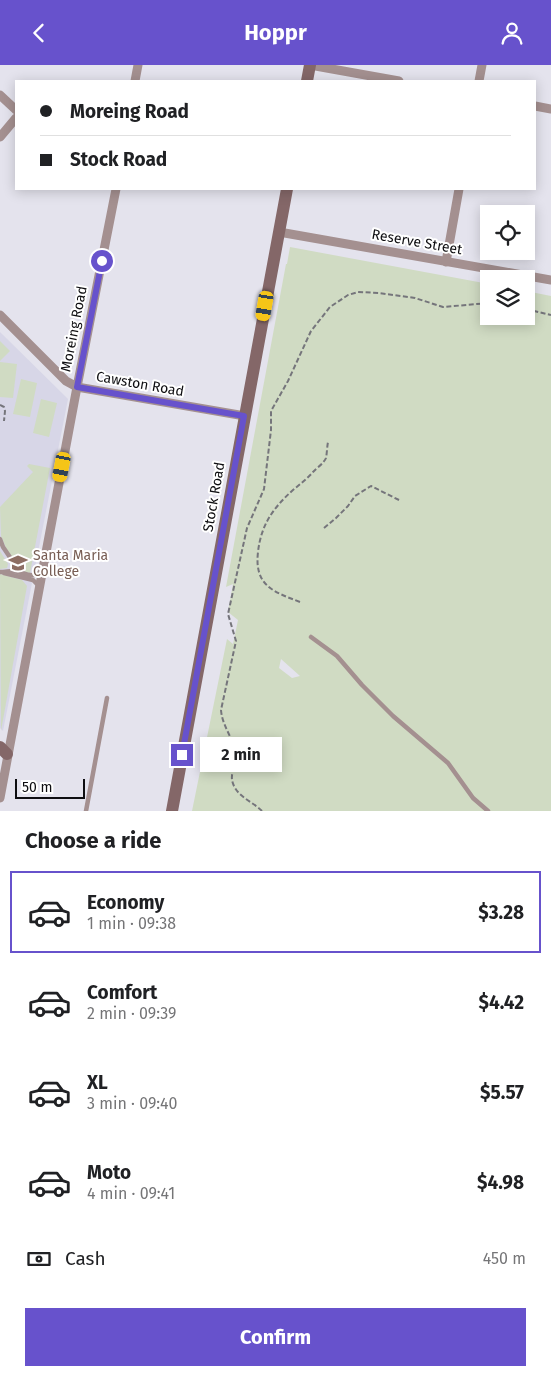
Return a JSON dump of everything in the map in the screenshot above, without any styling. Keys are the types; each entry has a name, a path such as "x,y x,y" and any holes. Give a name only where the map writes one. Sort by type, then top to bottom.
{"street":[{"path":"135,80 138,65"},
{"path":"307,80 310,65 393,80"},
{"path":"479,80 482,65"},
{"path":"0,95 15,109"},
{"path":"536,106 551,109"},
{"path":"0,137 15,119"},
{"name":"Moreing Road","path":"0,798 4,751 43,570 116,190"},
{"name":"Stock Road","path":"172,811 287,190"},
{"path":"446,261 459,190"},
{"name":"Reserve Street","path":"279,232 551,281"},
{"name":"Cawston Road","path":"0,315 66,381 77,387 244,416"}],"lane":[{"path":"0,539 3,547 21,573"},
{"path":"0,547 11,565 10,569 2,572"},
{"path":"2,572 14,571 34,575 43,570"},
{"path":"2,572 33,580 39,588"},
{"path":"311,637 337,657 393,716 448,763 473,798 488,811"},
{"path":"86,811 107,698"}],"path":[{"path":"262,811 237,791 231,780 236,757 221,710 236,641 228,614 247,528 264,489 272,411 311,331 330,307 348,295 358,292 379,293 415,299 443,307 480,304"},
{"path":"535,311 551,315"},
{"path":"0,405 4,407 4,421"},
{"path":"300,602 266,586 261,578 257,560 259,539 267,520 282,501 308,478 325,459 328,442"},
{"path":"324,527 336,519 356,496 371,486 401,501"}],"shaded area":[{"name":"Santa Maria College","path":"0,332 68,399 3,731 0,728"}],"green space":[{"path":"290,247 480,282 480,325 535,325 535,293 551,296 551,811 192,811 227,639 233,644 238,620 228,612 233,584 226,587","holes":["281,659 300,676 292,678 279,668"]},
{"path":"0,341 10,351 0,361"},
{"path":"0,362 17,364 13,398 0,397"},
{"path":"21,379 37,383 30,417 13,414"},
{"path":"41,399 57,403 49,437 33,433"},
{"path":"29,464 50,468 30,573 22,571 7,550 1,536 0,507 33,472 27,466"},
{"path":"0,551 8,564 7,568 0,569"},
{"path":"0,574 22,580 27,586 1,731"}],"place":[{"name":"Santa Maria College","path":"18,563"}],"route":[{"path":"102,261 77,387 244,416 182,755"}]}
